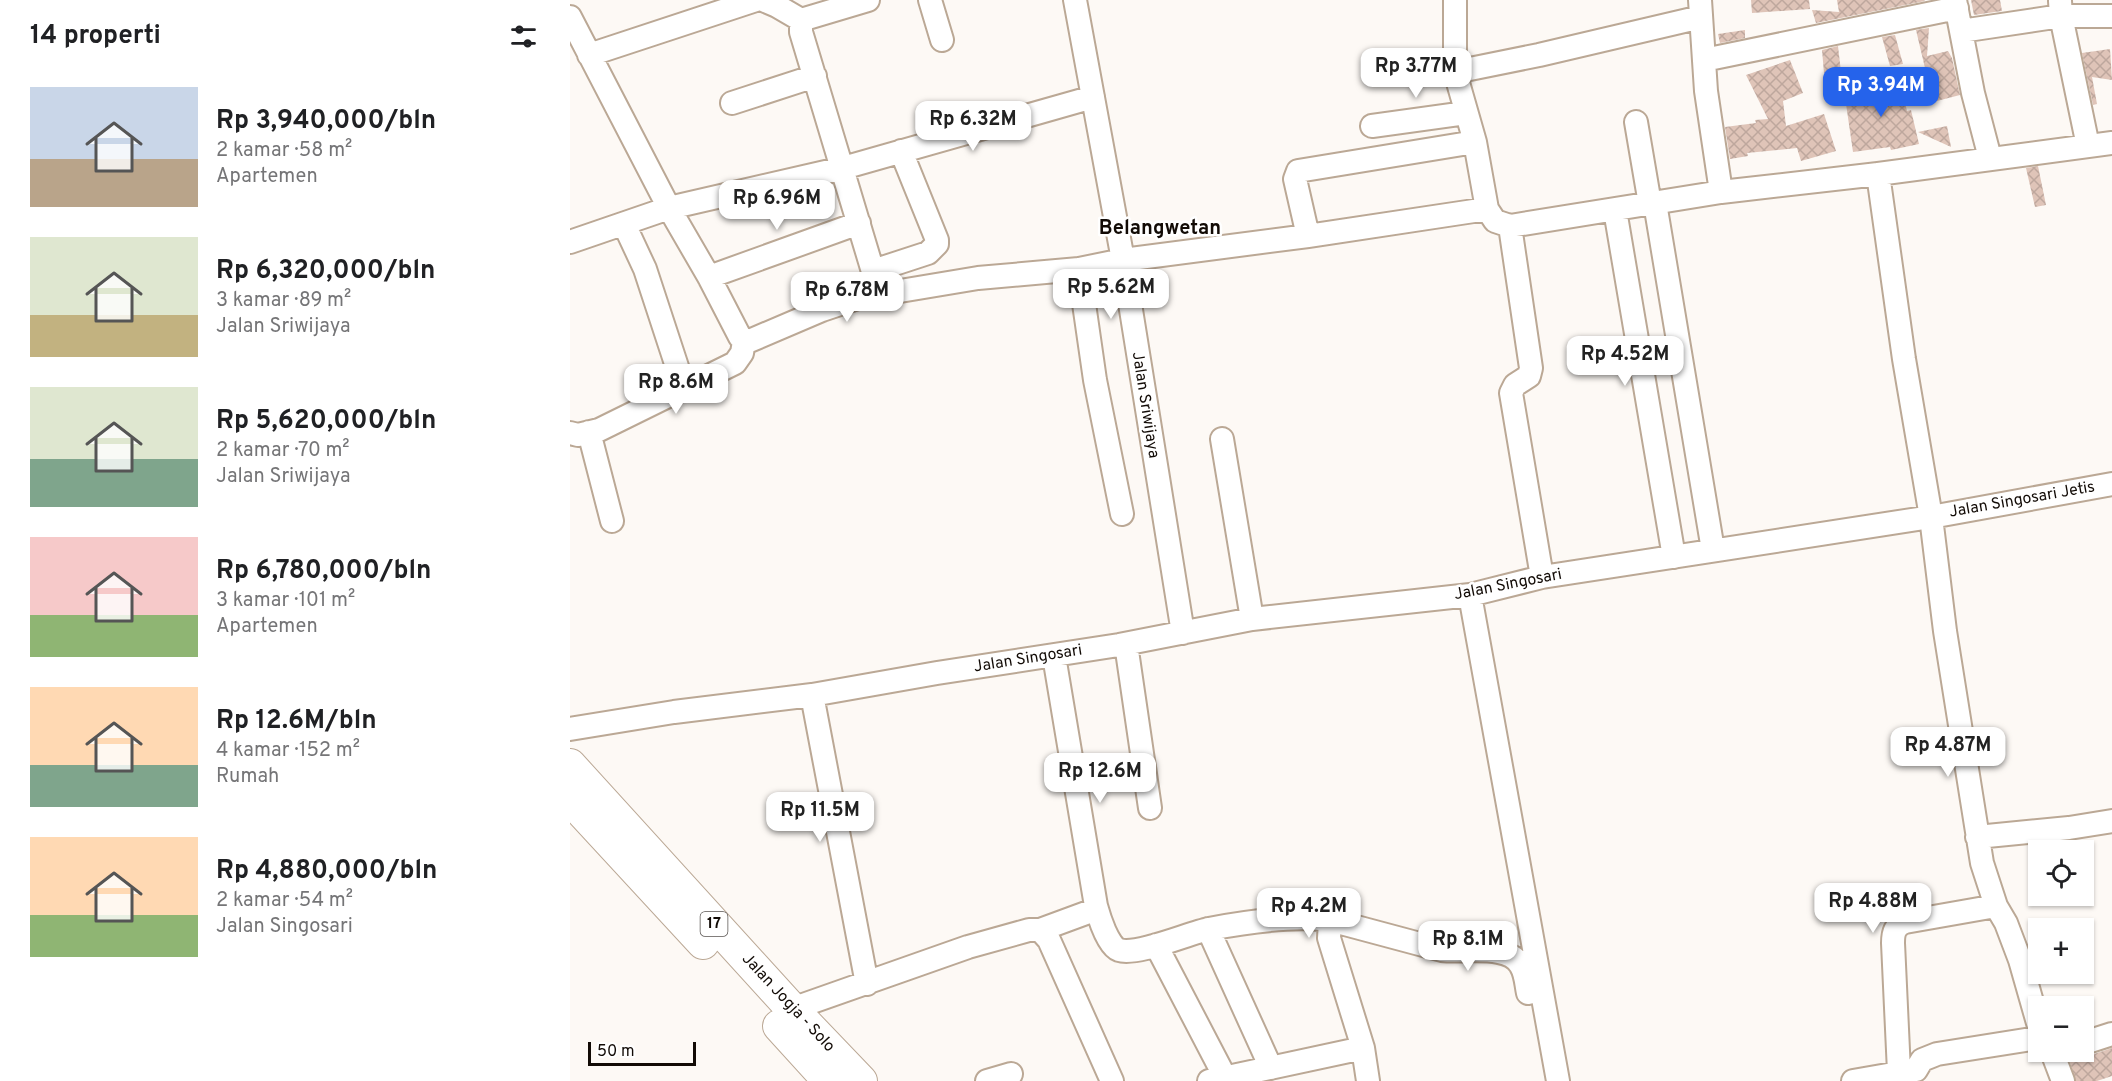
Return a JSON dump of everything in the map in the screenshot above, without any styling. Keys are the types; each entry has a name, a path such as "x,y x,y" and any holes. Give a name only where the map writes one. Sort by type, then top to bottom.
{"highway":[{"name":"Jalan Jogja - Solo","path":"570,765 792,1009 861,1081"},
{"name":"Jalan Jogja - Solo","path":"570,799 830,1081"}],"street":[{"path":"589,55 756,0"},
{"path":"763,0 801,20 866,0"},
{"path":"930,0 942,40"},
{"name":"Jalan Sriwijaya","path":"1075,0 1123,260 1183,633"},
{"path":"1455,0 1455,72 1474,142 1487,210 1495,220 1510,226 1721,192 2112,143"},
{"path":"1704,60 1956,4 1973,93 1990,158"},
{"path":"1455,72 1539,55 1700,8 1706,91 1721,192"},
{"path":"1961,32 2061,8 2112,16"},
{"path":"2061,8 2088,146"},
{"path":"570,18 669,208 744,341 752,341 822,310 858,298 978,278 1079,269 1123,260 1487,210"},
{"path":"801,20 801,32 880,295"},
{"path":"732,103 815,76"},
{"path":"570,242 669,208 843,168 1092,97"},
{"path":"1372,126 1466,112"},
{"path":"1636,122 1713,550"},
{"path":"1308,236 1295,179 1299,171 1474,142"},
{"path":"873,271 928,253 937,244 901,152"},
{"path":"1878,174 1904,359 1931,516 1945,631 1984,875 1996,906 2006,923 2030,996"},
{"path":"1615,210 1674,557"},
{"path":"709,277 859,223"},
{"path":"624,224 645,269 684,388"},
{"path":"1510,226 1531,368 1528,376 1515,385 1511,393 1542,577"},
{"path":"1079,269 1095,380 1122,514"},
{"path":"612,521 580,433 599,430 735,363 742,353 744,341"},
{"path":"1222,439 1252,619"},
{"name":"Jalan Singosari Jetis","path":"1931,516 2112,484"},
{"name":"Jalan Singosari","path":"570,729 674,712 812,695 937,673 1054,656 1252,619 1470,595 1542,577 1931,516"},
{"path":"1470,595 1558,1081"},
{"path":"1126,644 1150,808"},
{"path":"1054,656 1097,909 1113,946 1118,950 1126,951 1156,945 1208,929 1279,920 1318,919 1330,920 1442,950 1457,952 1497,950 1514,957 1521,964 1543,1081"},
{"path":"812,695 867,984"},
{"path":"1977,837 2069,828 2112,821"},
{"path":"1911,1074 1893,943 1896,928 1905,922 1996,906"},
{"path":"792,1009 968,947 1029,930 1040,930 1097,909"},
{"path":"1330,920 1329,938 1364,1048 1368,1081"},
{"path":"1208,929 1271,1068"},
{"path":"1040,930 1049,939 1112,1081"},
{"path":"1156,945 1221,1080 1364,1048"},
{"path":"2094,1040 2112,1034"},
{"path":"1853,1081 1911,1074 1922,1060 1932,1055 2028,1040"},
{"path":"2058,1062 2063,1081"},
{"path":"987,1081 1011,1074"}],"building":[{"path":"1751,0 1809,0 1810,9 1752,13"},
{"path":"1837,0 1925,1 1816,23 1812,10 1839,12"},
{"path":"1971,0 2000,0 2002,11 1974,15"},
{"path":"1929,28 1927,56 1948,51 1952,58 1960,95 1933,102 1916,30"},
{"path":"1745,30 1745,38 1720,43 1718,34"},
{"path":"1895,35 1903,64 1890,66 1882,37"},
{"path":"1838,46 1841,72 1824,73 1822,50"},
{"path":"2110,49 2112,80 2092,77 2097,104 2093,105 2082,53"},
{"path":"1790,60 1803,93 1783,101 1786,126 1824,114 1836,151 1801,161 1797,148 1747,153 1748,156 1730,159 1725,127 1768,119 1746,75"},
{"path":"1898,72 1907,111 1911,110 1919,144 1891,150 1890,147 1853,152 1845,97 1882,91 1878,77"},
{"path":"1947,126 1951,147 1918,132"},
{"path":"2038,166 2046,205 2035,207 2026,168"},
{"path":"2112,1048 2112,1076 2097,1081 2076,1081 2070,1062 2094,1062 2094,1054"}],"district":[{"name":"Belangwetan","path":"1160,229"}]}
